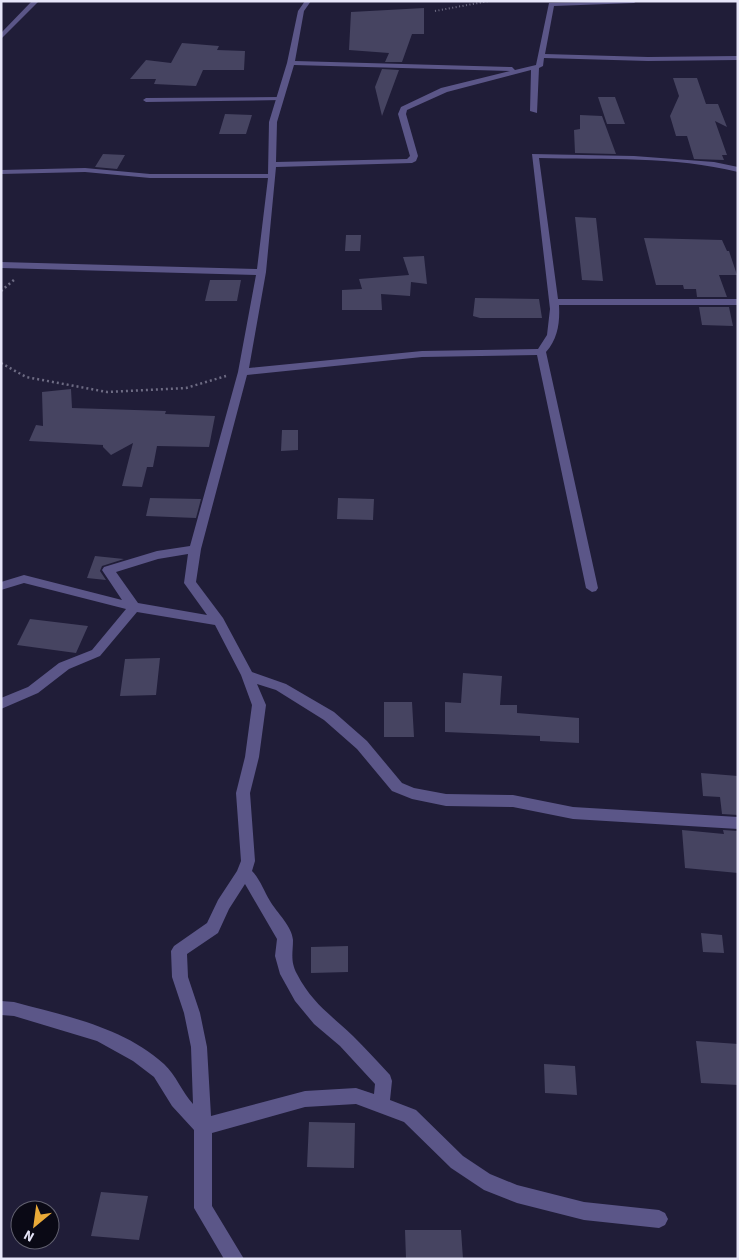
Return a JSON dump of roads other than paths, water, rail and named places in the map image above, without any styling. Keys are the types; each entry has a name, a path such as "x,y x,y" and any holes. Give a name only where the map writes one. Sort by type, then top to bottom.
{"street":[{"path":"1,38 36,1"},
{"path":"235,1259 203,1208 200,1047 192,1013 180,977 179,951 213,928 224,905 244,874 248,861 243,793 252,757 259,705 247,675 219,621 190,583 195,549 243,372 261,272 272,171 273,122 291,63 301,11 308,1"},
{"path":"291,63 535,68 539,66 551,4 634,1"},
{"path":"541,56 648,59 738,58"},
{"path":"534,111 535,68"},
{"path":"1,172 85,170 150,176 272,171 409,162 414,156 402,114 404,109 444,90 524,69"},
{"path":"243,372 422,354 541,352 548,346 551,339 555,313 536,155 714,164 738,170"},
{"path":"1,265 261,272"},
{"path":"554,302 738,302"},
{"path":"541,352 592,588"},
{"path":"134,607 108,570 157,555 195,549"},
{"path":"1,586 24,579 134,607 219,621"},
{"path":"1,704 33,690 64,666 96,652 134,607"},
{"path":"247,675 281,687 329,716 362,746 397,788 412,793 446,800 512,801 573,813 738,822"},
{"path":"244,874 252,880 264,907 279,926 285,940 283,956 288,974 301,996 320,1019 346,1041 384,1081 381,1105"},
{"path":"1,1008 14,1009 101,1034 139,1055 160,1070 178,1100 203,1128"},
{"path":"203,1128 305,1099 356,1096 410,1116 457,1162 484,1181 518,1194 584,1211 659,1219"}],"lane":[{"path":"146,100 280,99"}]}
